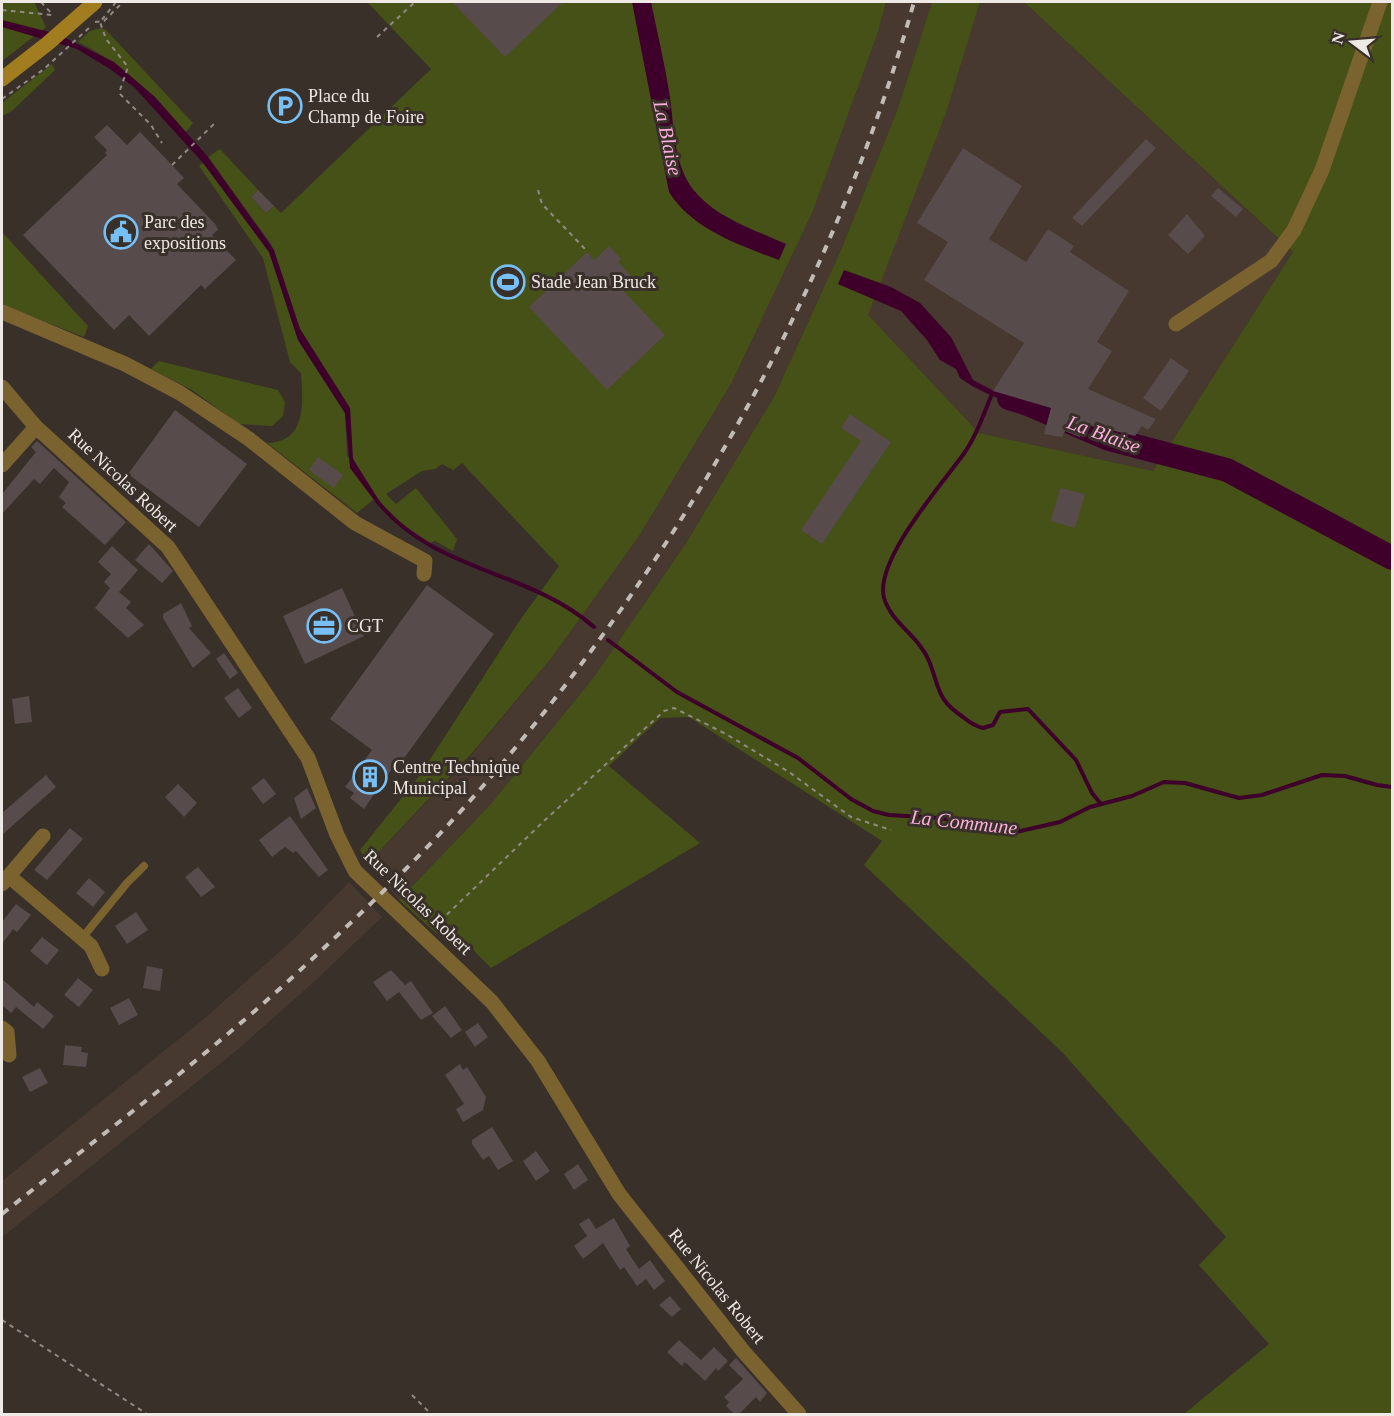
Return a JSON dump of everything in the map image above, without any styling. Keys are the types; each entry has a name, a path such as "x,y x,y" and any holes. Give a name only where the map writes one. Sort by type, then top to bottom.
{"main road":[{"path":"2,79 65,28 84,8 95,2"}],"street":[{"path":"1176,324 1271,261 1294,230 1322,170 1380,2"},
{"path":"2,312 125,364 180,393 249,439 355,523 425,561 424,574"},
{"name":"Rue Nicolas Robert","path":"2,387 36,427 168,547 308,758 350,865 492,1002 538,1061 619,1194 743,1351 799,1414"},
{"path":"2,465 36,427"},
{"path":"43,836 5,880 91,946 102,969"},
{"path":"2,1028 7,1032 9,1055"}],"lane":[{"path":"82,938 144,866"}],"path":[{"path":"41,2 65,28"},
{"path":"100,22 116,2"},
{"path":"2,99 44,69 96,22 100,22 123,2"},
{"path":"377,37 415,2"},
{"path":"2,10 31,15 52,15"},
{"path":"100,22 106,39 128,67 119,93 151,125 162,143"},
{"path":"172,165 217,121"},
{"path":"538,190 542,204 585,249"},
{"path":"424,937 570,797 664,711 674,708 726,734 789,772 851,817 891,830"},
{"path":"2,1320 147,1414"},
{"path":"412,1395 432,1414"}],"shaded area":[{"path":"886,2 932,2 897,111 841,250 774,397 686,543 594,677 490,805 399,900 368,863 474,752 553,656 639,536 731,384 813,211 878,32"},
{"path":"980,2 1024,2 1293,252 1153,471 979,433 867,315 946,113"},
{"path":"349,882 382,917 236,1051 2,1237 2,1181 205,1018 296,937"}],"green space":[{"path":"2,2 34,2 46,27 2,61"},
{"name":"Stade Jean Bruck","path":"367,2 886,2 878,32 813,211 731,384 639,536 553,656 473,752 368,863 360,850 420,775 518,623 559,566 462,463 453,470 442,464 435,469 422,471 386,494 396,504 416,488 457,539 453,551 435,541 430,543 401,523 380,502 356,466 352,455 350,408 300,329 271,244 208,157 220,149 258,190 251,197 266,213 274,206 281,213 431,69"},
{"path":"932,2 980,2 946,113 880,284 870,282 838,284 874,299 868,315 979,433 1153,471 1293,252 1024,2 1392,2 1392,1414 1184,1414 1269,1344 1199,1265 1226,1237 1063,1053 864,865 882,841 689,717 660,718 609,766 700,843 491,968 448,924 437,934 399,900 490,805 594,677 686,543 774,397 841,250 897,111"},
{"path":"101,28 106,30 193,123 185,133 162,106 123,70 78,42 90,31"},
{"path":"52,64 55,70 12,111 2,116 2,103"},
{"path":"203,163 269,252 298,340 345,413 347,455 374,499 357,513 267,443 280,441 296,428 302,408 301,373 290,362 263,258 199,166"},
{"path":"2,232 88,326 84,337 2,305"},
{"path":"159,361 278,390 285,402 283,416 272,426 239,424 192,390 151,369"}],"water":[{"path":"632,2 651,2 669,91 676,146 683,172 698,195 717,211 739,224 786,244 779,260 733,242 703,226 679,205 669,192"},
{"path":"2,20 57,34 114,62 155,97 208,157 274,250 300,329 350,408 353,459 380,502 377,504 350,468 345,413 298,340 269,252 204,164 134,87 110,69 77,49 2,27"},
{"path":"844,270 891,287 920,303 951,337 973,380 992,390 1043,406 1038,409 992,396 960,378 956,369 940,360 927,340 901,311 838,284"}],"building":[{"path":"452,2 563,2 505,57"},
{"name":"Parc des expositions","path":"107,125 127,145 140,132 172,165 184,178 177,184 216,225 218,230 212,235 236,260 205,289 201,285 149,336 129,315 114,330 23,235 107,155 105,153 107,150 94,137"},
{"path":"1146,139 1156,148 1082,226 1072,218"},
{"path":"963,148 1022,186 989,239 1026,262 1048,229 1074,246 1070,252 1129,291 1097,342 1112,351 1088,389 1156,419 1148,430 1142,426 1135,436 1111,430 1109,433 1087,424 1080,437 1065,431 1062,437 1044,434 1051,408 993,391 1024,343 924,280 948,242 917,223"},
{"path":"1218,188 1243,209 1236,217 1211,196"},
{"path":"258,190 274,206 266,213 251,197"},
{"path":"1187,214 1205,236 1188,254 1168,235"},
{"path":"609,246 621,259 618,262 633,278 621,288 665,335 607,390 529,307 587,252 594,260"},
{"path":"1171,358 1189,371 1161,411 1143,398"},
{"path":"175,410 247,464 199,527 128,474"},
{"path":"850,414 891,442 822,544 801,530 861,441 841,428"},
{"path":"37,441 126,522 105,545 62,507 66,503 59,497 69,482 54,468 40,484 34,479 2,514 2,494 36,452 31,447"},
{"path":"318,457 343,475 334,488 309,470"},
{"path":"1060,488 1085,494 1075,528 1051,521"},
{"path":"149,544 173,571 162,583 135,560"},
{"path":"112,546 138,570 119,592 131,602 126,608 144,625 128,638 95,608 110,588 104,582 111,574 98,562"},
{"path":"427,585 494,634 397,768 394,766 364,809 350,798 354,793 345,787 372,750 330,719"},
{"name":"CGT","path":"342,588 364,636 305,664 283,616"},
{"path":"181,603 192,626 189,628 211,653 193,668 163,618 163,614"},
{"path":"224,653 238,673 230,679 216,659"},
{"path":"238,688 252,708 239,718 224,698"},
{"path":"29,696 32,722 15,724 12,699"},
{"path":"46,775 56,787 2,835 2,813"},
{"path":"264,778 276,794 263,804 251,788"},
{"path":"178,784 197,803 184,817 165,797"},
{"path":"307,788 316,808 301,819 294,798"},
{"path":"290,816 328,870 319,877 296,851 293,853 285,847 272,857 259,840"},
{"path":"70,828 83,839 47,880 34,870"},
{"path":"198,867 215,887 201,897 185,877"},
{"path":"89,878 105,892 93,907 76,893"},
{"path":"16,904 31,915 17,932 13,929 2,944 2,922"},
{"path":"136,912 148,930 127,944 115,926"},
{"path":"42,937 59,950 47,965 30,951"},
{"path":"147,966 163,969 160,991 143,988"},
{"path":"391,970 405,985 411,981 433,1013 421,1020 399,992 387,1001 373,982"},
{"path":"78,978 93,990 79,1007 64,995"},
{"path":"2,979 34,1007 37,1002 54,1016 43,1029 16,1007 11,1013 2,1005"},
{"path":"129,998 138,1015 119,1025 110,1008"},
{"path":"445,1006 462,1030 451,1038 432,1016"},
{"path":"478,1023 488,1037 475,1047 465,1032"},
{"path":"65,1045 82,1047 81,1052 88,1053 86,1067 63,1065"},
{"path":"460,1064 463,1070 467,1067 486,1097 483,1110 463,1122 456,1109 464,1104 445,1075"},
{"path":"40,1068 48,1083 30,1092 22,1077"},
{"path":"492,1127 513,1161 498,1170 489,1156 483,1160 472,1144 472,1140"},
{"path":"536,1151 550,1171 536,1181 523,1161"},
{"path":"578,1164 588,1180 574,1190 564,1174"},
{"path":"589,1218 596,1229 614,1218 630,1246 626,1249 639,1269 650,1260 665,1281 654,1290 646,1279 637,1286 624,1267 620,1270 603,1243 583,1259 574,1246 587,1236 579,1224"},
{"path":"670,1296 681,1309 672,1317 659,1305"},
{"path":"679,1340 701,1360 714,1347 728,1361 718,1371 716,1368 705,1381 685,1362 682,1366 667,1352"},
{"path":"736,1358 767,1393 760,1402 756,1397 739,1414 734,1414 726,1406 729,1402 724,1397 743,1379 729,1365"}],"waterway":[{"path":"992,394 969,445 913,522 889,563 884,582 884,598 893,615 925,652 940,692 954,711 972,724 983,728 993,725 1000,712 1028,709 1076,760 1092,793 1101,804"},
{"name":"La Blaise","path":"1009,398 1109,439 1227,470 1392,558"},
{"path":"377,501 400,525 426,543 540,593 568,608 594,627"},
{"name":"La Commune","path":"608,640 677,692 798,758 851,799 873,811 889,815 940,818 1016,832 1060,822 1090,807 1132,796 1164,782 1185,783 1239,798 1262,795 1322,775 1345,776 1392,787"}],"railway":[{"path":"2,1214 189,1066 262,1005 321,951 439,835 555,699 622,608 684,514 742,417 794,317 840,215 880,110 914,2"}],"place":[{"name":"Place du Champ de Foire","path":"285,106"},
{"name":"Parc des expositions","path":"121,232"},
{"name":"Stade Jean Bruck","path":"508,282"},
{"name":"CGT","path":"324,626"},
{"name":"Centre Technique Municipal","path":"370,777"}]}
